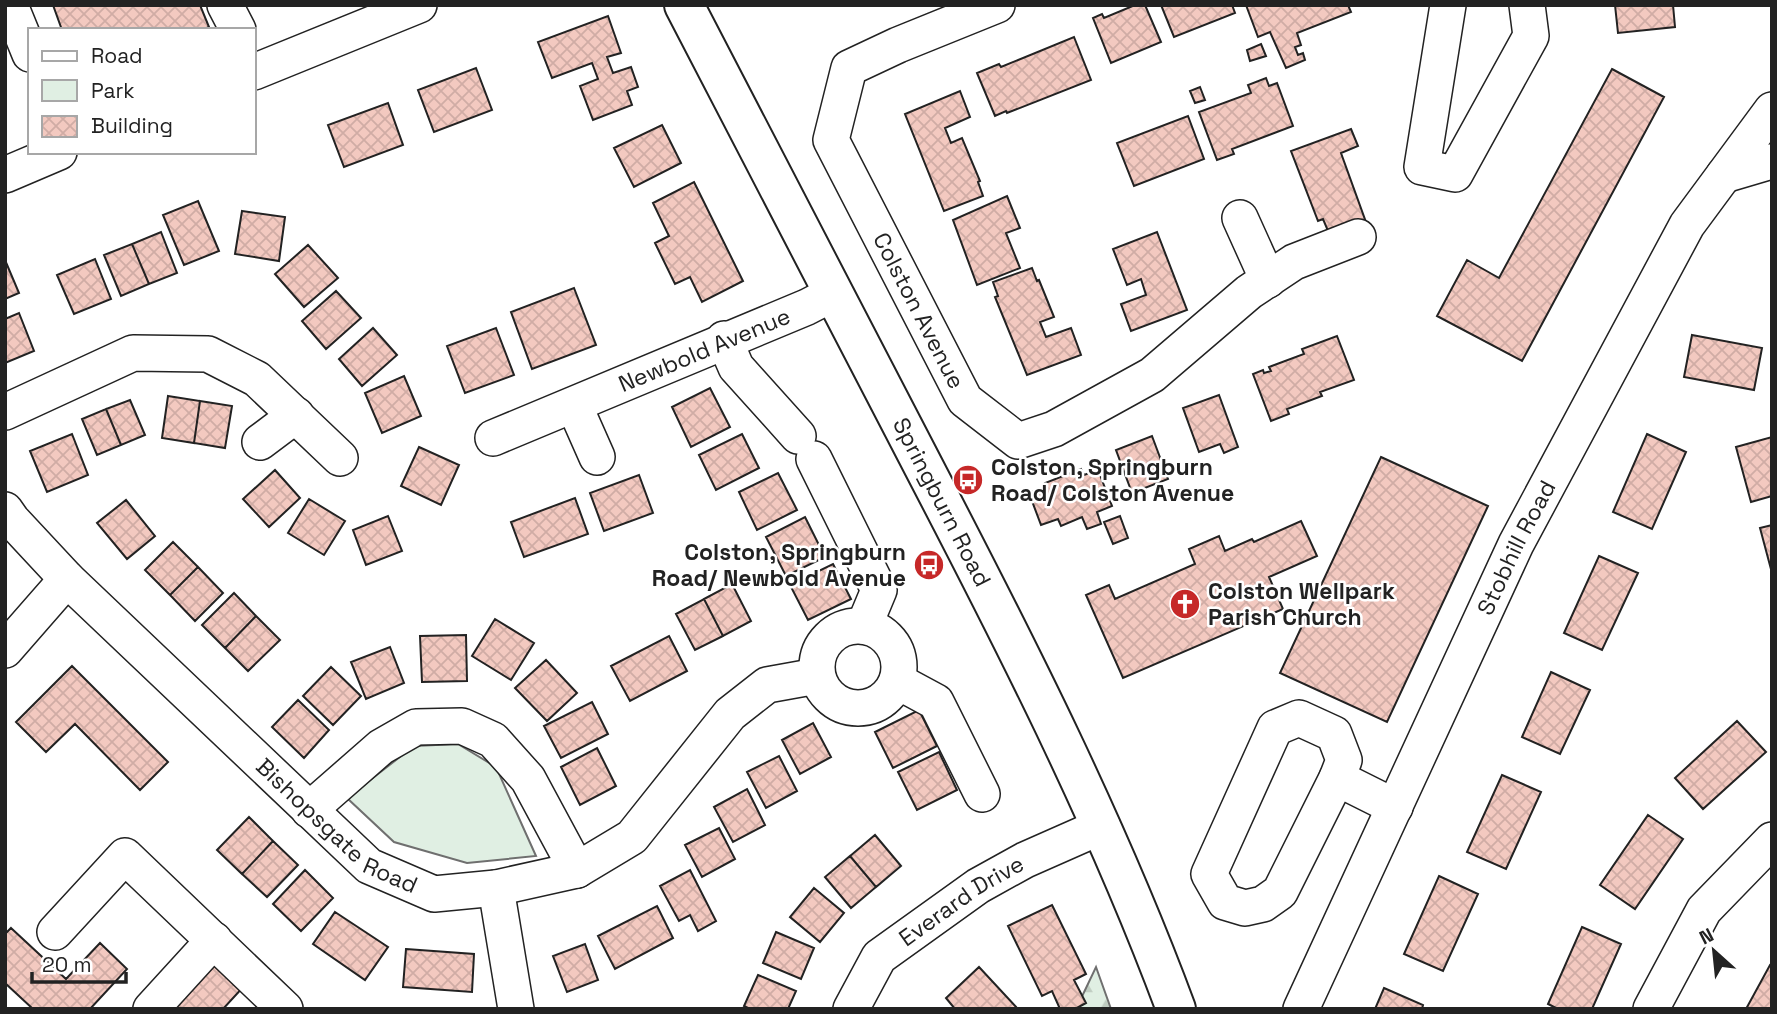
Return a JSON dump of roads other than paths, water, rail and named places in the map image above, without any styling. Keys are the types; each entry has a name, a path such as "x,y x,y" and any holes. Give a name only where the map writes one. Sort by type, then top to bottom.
{"main road":[{"name":"Springburn Road","path":"684,5 991,596 1102,826 1176,1009"}],"street":[{"path":"10,5 28,49"},
{"path":"225,5 237,28"},
{"path":"256,67 419,5"},
{"name":"Colston Avenue","path":"997,5 849,68 831,140 965,400 1018,441 1055,429 1152,375 1249,292 1294,262 1358,237"},
{"path":"1448,5 1422,167 1455,174 1531,36 1527,5"},
{"name":"Stobhill Road","path":"1301,1009 1516,544 1687,225 1772,110"},
{"path":"5,175 54,154"},
{"path":"1724,175 1772,162"},
{"path":"1240,218 1268,280"},
{"name":"Newbold Avenue","path":"493,438 834,293"},
{"path":"724,339 736,367 806,448 879,590 864,626"},
{"path":"5,412 133,353 208,354 257,379 340,458"},
{"path":"574,405 597,457"},
{"path":"261,442 296,415"},
{"name":"Bishopsgate Road","path":"5,510 67,579 369,866 434,894 496,888 577,870 632,837 730,714 767,685 817,676"},
{"path":"5,650 67,579"},
{"path":"850,626 864,626 884,634 894,645 900,667 891,695 864,708 849,708 836,703 825,693 817,676 821,647 830,636 850,626"},
{"path":"897,681 936,702 982,794"},
{"path":"1299,718 1334,734 1344,760 1337,778 1280,892 1263,904 1245,908 1225,902 1209,874 1275,728 1299,718"},
{"path":"309,810 381,747 416,727 462,726 493,740 528,779 577,870"},
{"path":"1337,778 1395,807"},
{"name":"Everard Drive","path":"851,1009 879,957 978,886 1025,860 1102,826"},
{"path":"1651,1009 1704,910 1772,840"},
{"path":"55,932 125,856 285,1009"},
{"path":"496,888 516,1009"},
{"path":"151,1009 214,940"}],"place":[{"name":"Colston, Springburn Road/ Colston Avenue","path":"968,480"},
{"name":"Colston, Springburn Road/ Newbold Avenue","path":"929,565"},
{"name":"Colston Wellpark Parish Church","path":"1185,604"}]}
